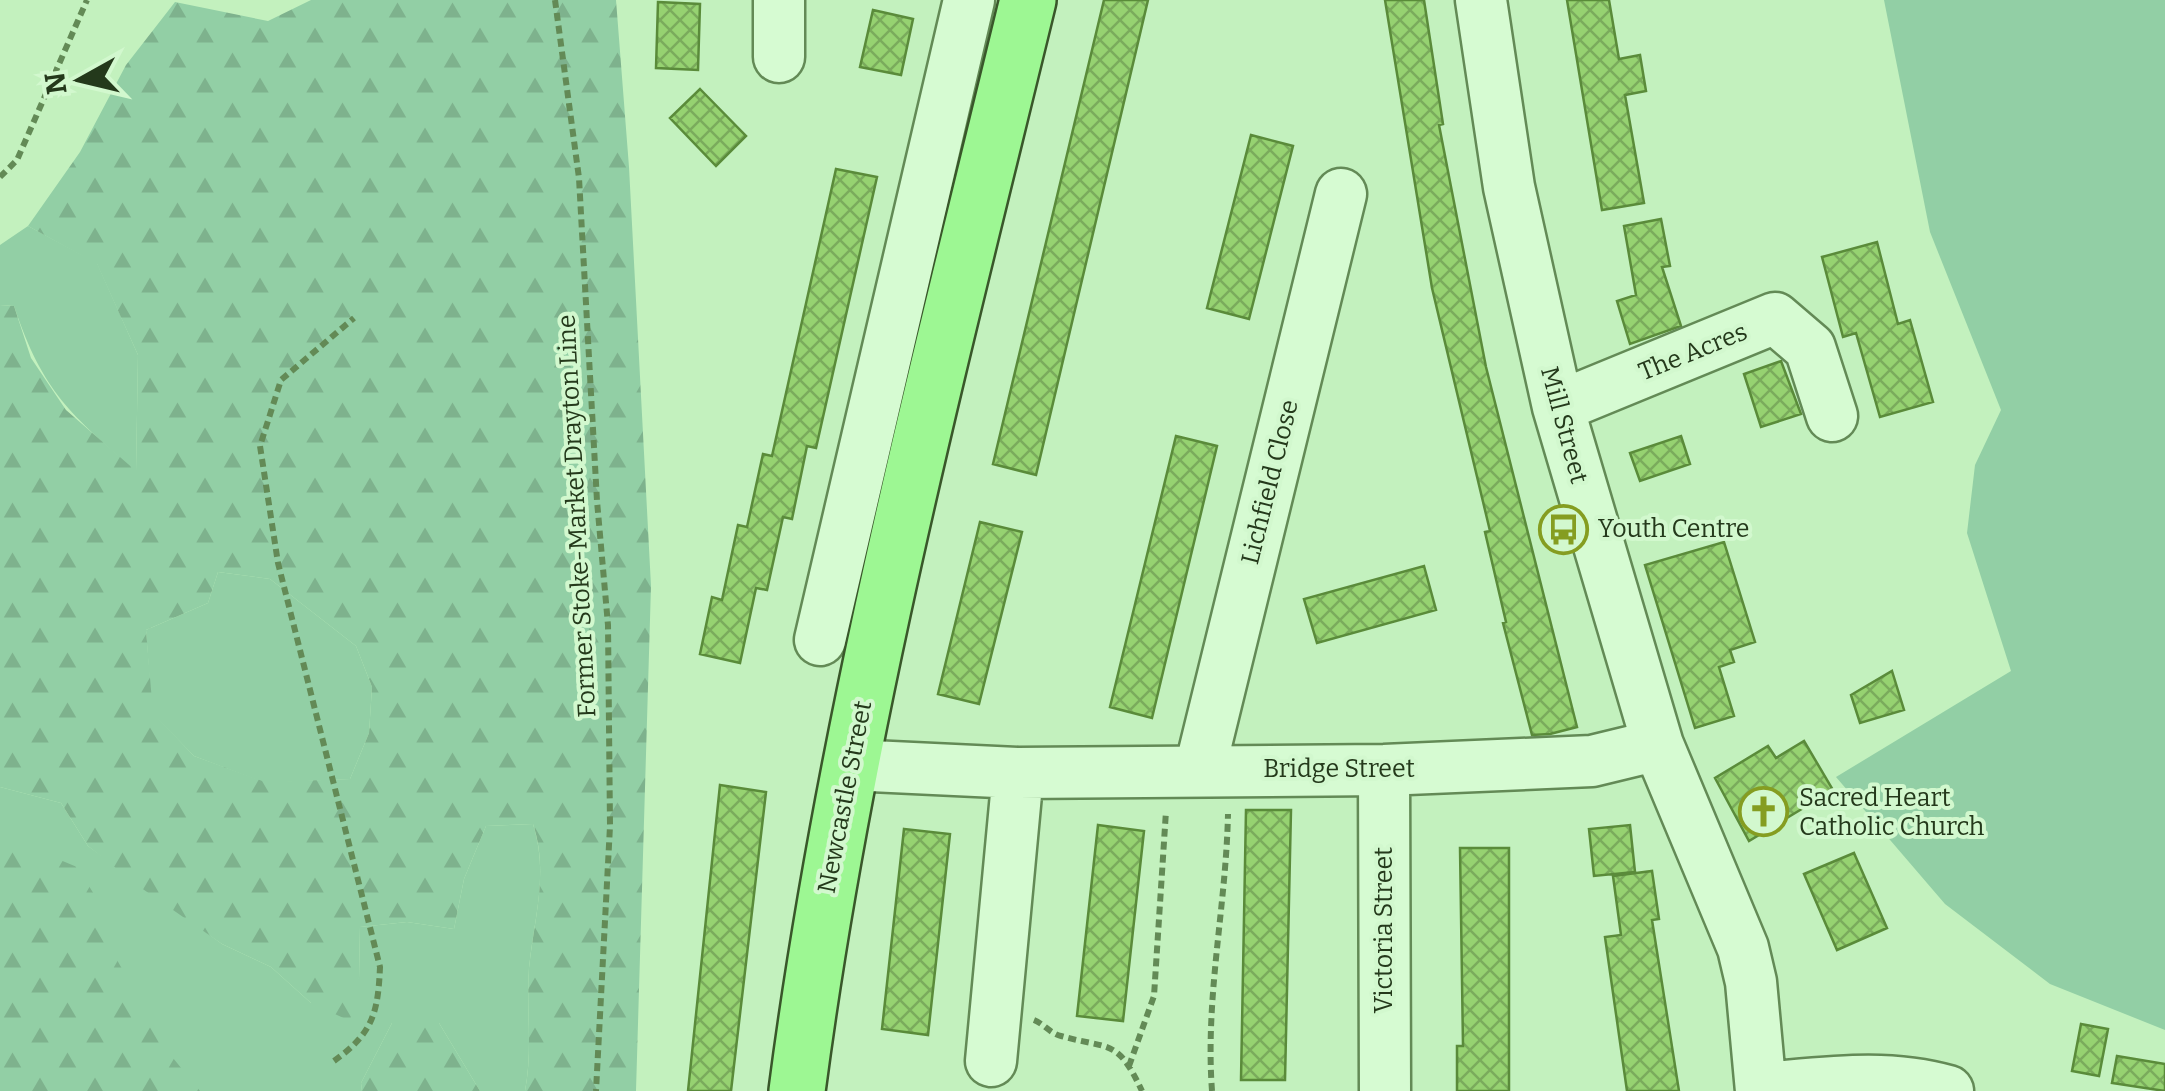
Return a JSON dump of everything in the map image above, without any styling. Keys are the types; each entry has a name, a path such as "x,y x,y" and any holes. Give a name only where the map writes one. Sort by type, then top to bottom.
{"main road":[{"name":"Newcastle Street","path":"797,1091 815,950 850,765 881,496 990,158 1028,0"}],"street":[{"path":"779,0 779,56"},
{"name":"Newcastle Street","path":"820,640 881,496 936,143 969,0"},
{"name":"Mill Street","path":"1481,0 1509,187 1558,407 1658,744 1743,948 1751,982 1761,1089"},
{"path":"936,143 990,158"},
{"name":"Lichfield Close","path":"1197,769 1341,194"},
{"name":"The Acres","path":"1558,407 1775,318 1810,348 1832,416"},
{"name":"Bridge Street","path":"850,765 1018,773 1384,770 1592,761 1658,744"},
{"name":"Victoria Street","path":"1384,770 1385,1091"},
{"path":"991,1062 1018,773"},
{"path":"1761,1089 1865,1080 1906,1082 1948,1091"}],"path":[{"path":"0,177 17,160 88,0"},
{"name":"Former Stoke-Market Drayton Line","path":"555,0 579,178 596,501 608,625 610,826 596,1091"},
{"path":"334,1060 356,1046 378,1011 380,967 278,562 260,446 282,380 354,318"},
{"path":"1129,1066 1154,996 1168,826 1197,769"},
{"path":"1197,769 1228,818 1212,973 1208,1050 1212,1091"},
{"path":"996,1008 1040,1022 1057,1036 1097,1041 1121,1054 1142,1091"}],"green space":[{"path":"311,0 616,0 629,167 651,586 636,1091 525,1091 529,968 540,878 533,824 486,826 464,879 454,929 407,922 360,927 359,978 350,1021 311,1003 271,967 222,944 137,885 88,846 61,803 0,787 0,305 14,306 31,358 66,410 136,471 138,355 97,264 28,226 80,152 126,65 175,2 268,21","holes":["218,572 270,579 356,646 372,687 369,733 350,779 265,782 194,756 153,713 146,630 208,603"]},
{"path":"1884,0 2165,0 2165,1030 2050,984 1945,904 1836,777 2011,671 1967,533 1975,465 2001,410 1930,232"},
{"path":"28,226 97,263 138,355 136,472 61,400 36,360 14,306 0,305 0,245"},
{"path":"218,572 270,579 356,646 372,687 369,733 350,779 265,783 194,756 152,713 146,630 208,603"},
{"path":"0,787 61,803 88,846 222,944 271,967 311,1003 359,978 360,927 407,922 454,929 464,879 486,826 533,824 540,879 529,968 525,1091 480,1091 439,1023 392,1023 361,1083 362,1091 0,1091"},
{"path":"0,835 77,867 102,907 113,953 173,1058 200,1091 0,1091"},
{"path":"392,1023 439,1023 480,1091 362,1091 361,1083"}],"building":[{"path":"1104,0 1148,0 1036,475 993,464"},
{"path":"1385,0 1424,0 1443,124 1439,125 1486,367 1577,727 1550,734 1532,735 1503,623 1506,622 1485,532 1490,531 1432,288"},
{"path":"1567,0 1609,0 1619,59 1640,55 1646,91 1625,95 1644,203 1602,210"},
{"path":"658,2 700,4 698,70 656,68"},
{"path":"873,10 913,19 901,75 860,67"},
{"path":"700,89 746,136 716,166 670,118"},
{"path":"1251,135 1293,146 1249,319 1207,308"},
{"path":"836,169 877,177 816,448 807,446 792,519 783,517 767,590 756,588 740,663 700,654 712,597 722,600 738,525 747,527 763,454 772,456"},
{"path":"1661,219 1670,266 1662,267 1681,326 1630,344 1617,301 1636,295 1624,226"},
{"path":"1877,242 1898,324 1910,320 1933,402 1880,417 1856,333 1843,337 1822,257"},
{"path":"1781,361 1801,414 1761,427 1744,374"},
{"path":"1176,436 1217,446 1152,718 1110,707"},
{"path":"1681,436 1690,464 1640,481 1630,453"},
{"path":"980,522 1022,532 979,704 938,694"},
{"path":"1724,542 1755,642 1730,650 1734,662 1719,667 1734,716 1695,728 1645,565"},
{"path":"1424,566 1436,610 1317,643 1304,599"},
{"path":"1892,671 1904,710 1860,723 1851,695"},
{"name":"Sacred Heart Catholic Church","path":"1804,741 1833,790 1749,841 1715,778 1768,746 1776,758"},
{"path":"720,785 766,792 731,1091 688,1091"},
{"path":"1246,810 1291,810 1285,1080 1241,1080"},
{"path":"1098,825 1144,831 1123,1021 1077,1016"},
{"path":"1630,825 1635,872 1594,876 1589,829"},
{"path":"904,829 950,834 928,1035 882,1029"},
{"path":"1460,848 1509,848 1509,1091 1457,1091 1457,1046 1463,1046"},
{"path":"1854,853 1887,928 1837,950 1804,874"},
{"path":"1652,871 1659,919 1652,920 1679,1091 1627,1091 1605,937 1621,935 1613,876"},
{"path":"2081,1024 2108,1029 2099,1076 2072,1071"},
{"path":"2117,1056 2165,1064 2165,1091 2112,1083"}],"place":[{"name":"Youth Centre","path":"1563,529"},
{"name":"Sacred Heart Catholic Church","path":"1764,812"}]}
